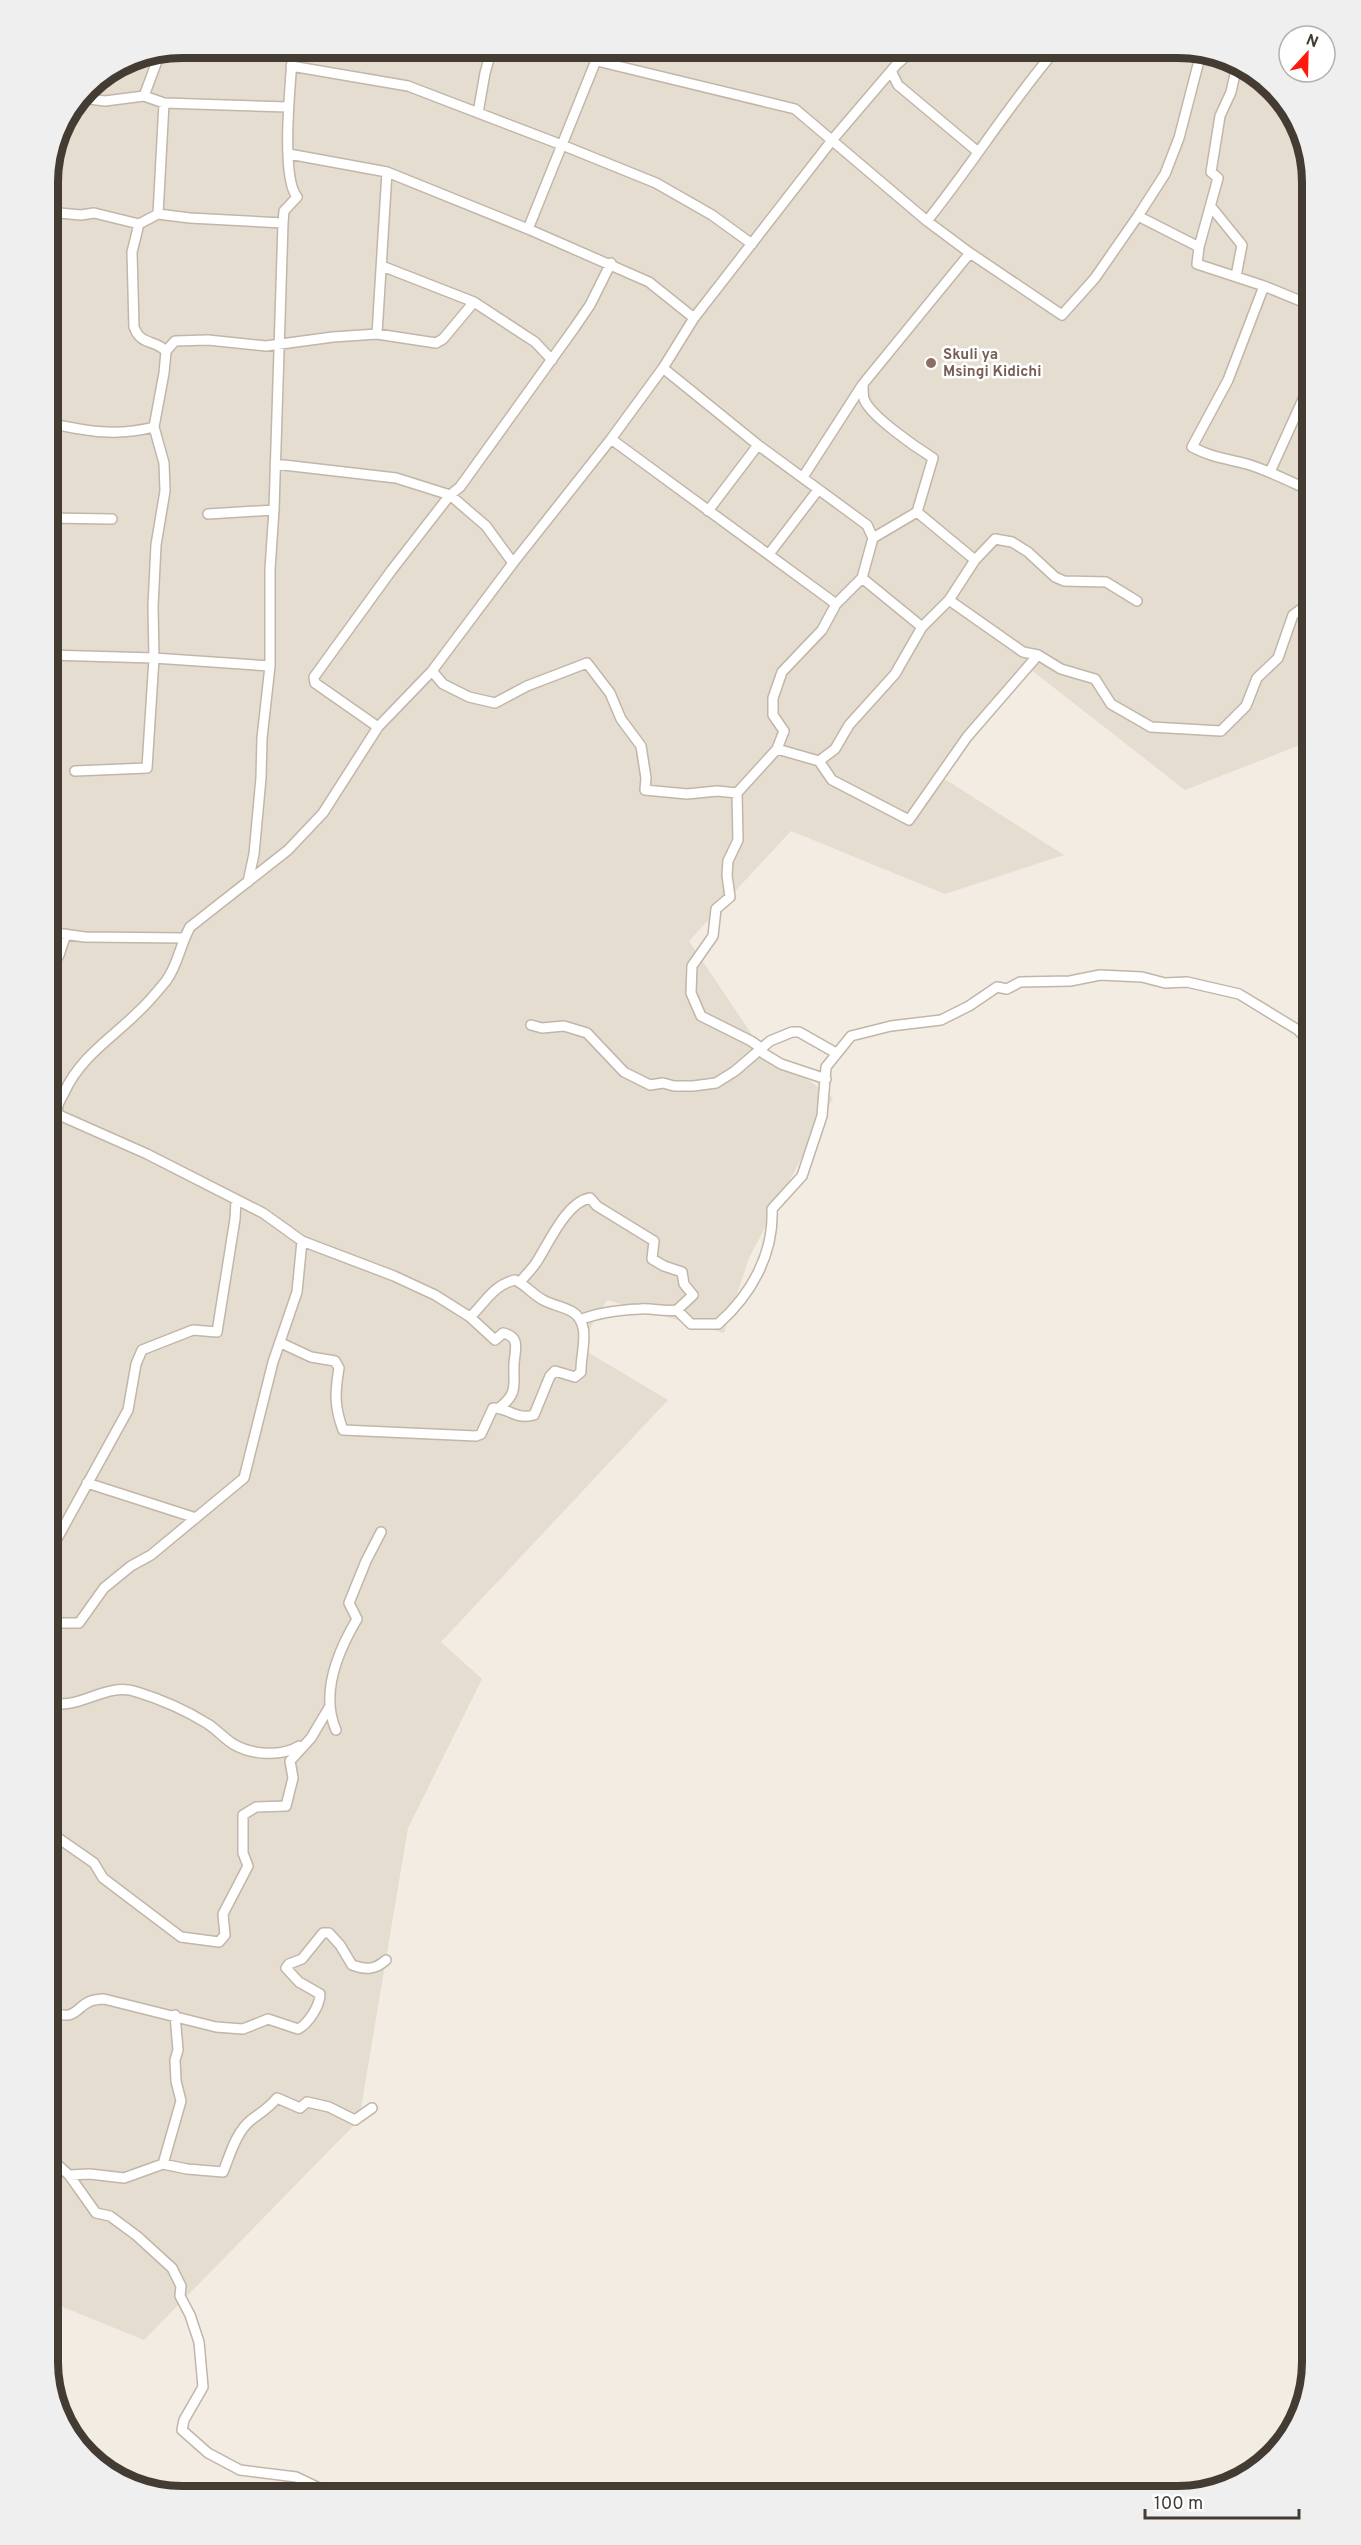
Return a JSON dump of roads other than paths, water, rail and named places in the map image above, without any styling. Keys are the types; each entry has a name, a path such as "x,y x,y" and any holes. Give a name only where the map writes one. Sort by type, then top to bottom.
{"street":[{"path":"248,882 254,854 262,738 270,666 270,569 283,223 284,211 297,197 290,185 288,107 292,59"},
{"path":"478,113 489,59"},
{"path":"895,59 894,68 898,85 978,152"},
{"path":"59,1105 84,1060 138,1012 166,981 176,966 184,938 190,927 288,850 323,813 378,727 432,671 513,563 611,439 663,368 694,318 833,140 904,59"},
{"path":"927,221 958,182 1024,87 1048,59"},
{"path":"528,229 597,61 795,109 927,221 1062,315 1095,278 1164,174 1179,138 1200,61"},
{"path":"144,96 156,62"},
{"path":"291,66 408,86 562,145 656,183 712,215 752,244"},
{"path":"1235,72 1231,92 1220,116 1212,155 1211,172 1218,178 1212,208 1199,247 1197,264 1264,286 1303,302"},
{"path":"91,99 105,101 144,96 164,103 288,107"},
{"path":"158,214 164,103"},
{"path":"289,154 387,172 528,229 611,263 650,282 694,318"},
{"path":"377,334 387,172"},
{"path":"1212,208 1242,244 1236,276"},
{"path":"59,213 81,215 94,213 139,224 158,214 283,223"},
{"path":"1138,216 1199,247"},
{"path":"139,224 132,252 134,327 137,336 162,347 165,351"},
{"path":"803,477 863,384 970,253"},
{"path":"378,727 315,683 314,677 391,571 450,495 460,487 552,360 590,305 611,263"},
{"path":"382,266 474,302 534,342 552,360"},
{"path":"1264,286 1228,380 1192,447 1210,457 1243,463 1270,472 1303,487"},
{"path":"75,771 147,768 154,658 153,606 156,544 165,491 164,463 154,427 164,373 165,351 175,341 208,340 266,346 377,334 436,343 443,339 474,302"},
{"path":"663,368 758,445 867,525 873,538 861,578 836,604 822,630 782,672 773,698 773,715 784,731 777,749 737,793 738,840 728,861 727,875 730,897 716,909 712,936 692,966 691,993 702,1016 761,1048 763,1053 781,1064 826,1078"},
{"path":"863,384 864,400 872,409 903,438 933,458 917,512 873,538"},
{"path":"1270,472 1303,399"},
{"path":"59,425 127,434 154,427"},
{"path":"611,439 836,604"},
{"path":"708,512 758,445"},
{"path":"275,465 396,478 450,495 486,526 513,563"},
{"path":"769,554 818,490"},
{"path":"208,514 274,510"},
{"path":"917,512 975,560"},
{"path":"59,518 112,519"},
{"path":"819,761 835,749 849,725 895,674 922,627 948,600 975,560 995,540 1012,542 1028,552 1055,577 1064,581 1106,582 1137,601"},
{"path":"861,578 922,627"},
{"path":"948,600 1023,652 1038,655 1061,669 1095,680 1111,704 1151,727 1221,731 1246,706 1257,678 1278,658 1293,615 1303,608"},
{"path":"59,655 154,658 270,666"},
{"path":"777,749 819,761 832,780 909,820 967,737 1038,655"},
{"path":"432,671 443,684 469,697 495,703 527,686 587,663 610,693 621,719 641,746 646,778 645,790 687,794 717,791 737,793"},
{"path":"59,933 85,937 184,938"},
{"path":"59,956 66,934"},
{"path":"677,1310 691,1324 718,1324 736,1308 749,1288 766,1253 773,1231 772,1209 802,1176 814,1145 822,1116 826,1067 850,1036 891,1026 941,1020 969,1006 997,987 1007,989 1020,982 1070,981 1100,975 1142,977 1165,983 1187,982 1239,994 1303,1035"},
{"path":"531,1025 542,1028 564,1026 587,1033 624,1072 650,1085 663,1083 674,1086 693,1086 716,1083 735,1071 761,1048 783,1035 799,1032 836,1053"},
{"path":"59,1111 59,1115 147,1155 263,1213 302,1241 394,1276 435,1295 470,1317 495,1340 503,1333 511,1335 516,1340 514,1388 500,1408"},
{"path":"520,1282 536,1262 553,1231 582,1199 590,1198 597,1206 654,1241 652,1258 664,1266 682,1272 684,1284 693,1295 677,1310 666,1312 642,1309 599,1312 580,1320"},
{"path":"58,1536 128,1410 136,1364 142,1350 194,1330 217,1332 236,1219 236,1201"},
{"path":"58,1623 79,1623 104,1588 131,1566 152,1555 242,1482 247,1474 251,1448 273,1362 297,1292 302,1241"},
{"path":"281,1343 311,1357 335,1361 339,1368 335,1389 336,1412 343,1430 476,1436 481,1434 493,1408 500,1408 515,1416 534,1415 550,1376 555,1371 575,1377 580,1372 580,1356 584,1340 580,1320 573,1312 538,1297 520,1282 515,1280 500,1286 470,1317"},
{"path":"87,1483 196,1518"},
{"path":"336,1731 330,1706 330,1690 342,1644 357,1619 349,1603 381,1532"},
{"path":"58,1705 70,1704 105,1690 122,1688 137,1692 209,1725 236,1745 259,1752 288,1753 311,1738"},
{"path":"58,1838 94,1863 103,1878 181,1937 219,1942 225,1935 223,1914 248,1866 243,1852 243,1815 256,1807 286,1806 293,1778 290,1761 311,1738 330,1706"},
{"path":"58,2015 64,2017 72,2015 93,1999 175,2015 216,2027 243,2029 268,2019 298,2029 302,2028 314,2012 320,1994 299,1982 286,1968 289,1964 302,1959 323,1933 329,1933 336,1940 352,1965 372,1969 379,1967 386,1960"},
{"path":"163,2164 181,2101 176,2081 175,2060 178,2050 175,2015"},
{"path":"69,2175 90,2174 124,2178 163,2164 223,2172 234,2145 250,2121 265,2112 277,2098 300,2108 307,2102 329,2107 355,2120 372,2108"},
{"path":"58,2165 69,2175 96,2213 110,2216 137,2236 172,2268 181,2286 180,2296 190,2315 199,2342 203,2387 184,2420 182,2430 208,2453 240,2470 296,2477 315,2486"}],"place":[{"name":"Skuli ya Msingi Kidichi","path":"931,363"}]}
